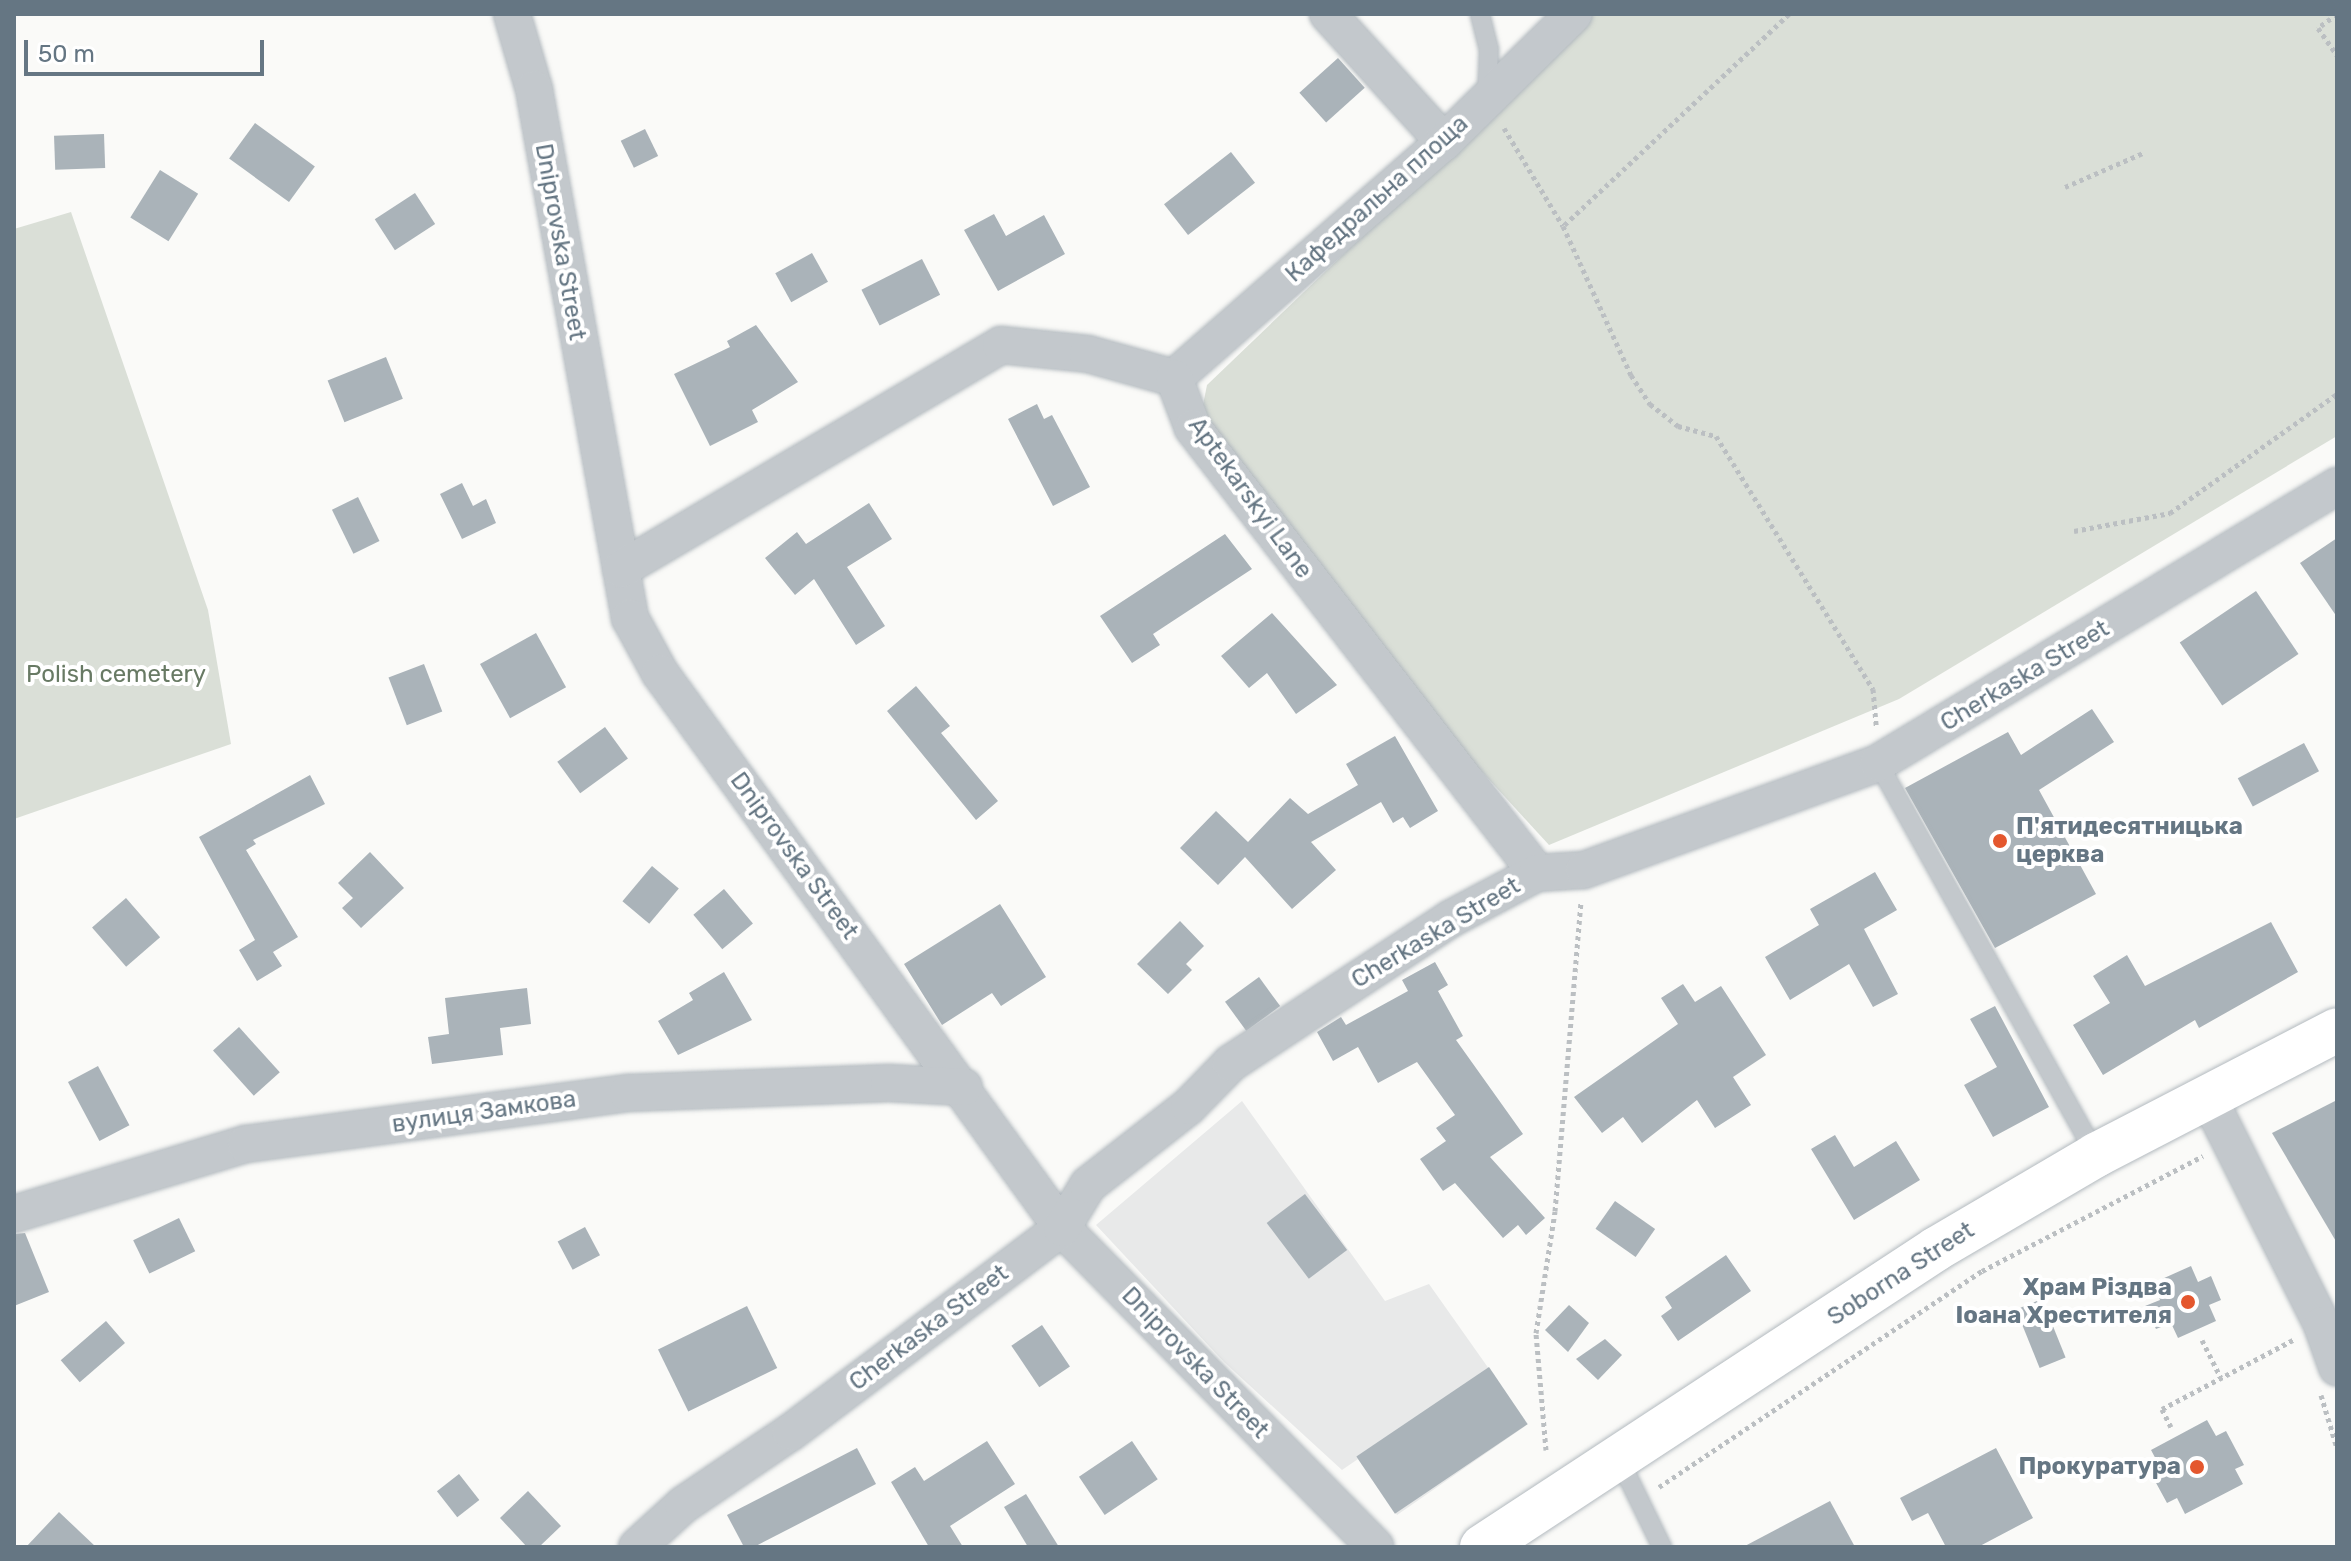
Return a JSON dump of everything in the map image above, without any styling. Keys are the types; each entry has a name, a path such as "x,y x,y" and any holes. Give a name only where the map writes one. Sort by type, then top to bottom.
{"main road":[{"name":"Soborna Street","path":"1482,1547 1936,1249 2096,1155 2337,1030"}],"street":[{"name":"Dniprovska Street","path":"512,14 534,89 630,618 660,673 964,1087 1062,1228 1375,1547"},
{"path":"1328,14 1444,142"},
{"name":"Кафедральна площа","path":"1174,378 1444,142 1574,14"},
{"path":"621,569 1001,345 1088,354 1174,378"},
{"name":"Aptekarskyi Lane","path":"1174,378 1193,428 1537,873"},
{"name":"Cherkaska Street","path":"637,1547 683,1505 791,1432 1062,1228 1088,1185 1189,1106 1231,1063 1450,919 1537,873 1584,870 1878,763 2337,486"},
{"name":"вулиця Замкова","path":"14,1214 246,1144 582,1099 889,1083 964,1087"},
{"path":"2208,1097 2322,1325 2328,1379"}],"lane":[{"path":"1480,14 1489,49 1487,100"},
{"path":"1878,763 2096,1155"},
{"path":"1619,1459 1662,1547"}],"path":[{"path":"1563,226 1789,14"},
{"path":"2337,14 2318,28 2337,55"},
{"path":"1487,100 1563,226 1650,404 1678,426 1716,436 1873,689 1878,763"},
{"path":"2065,187 2145,152"},
{"path":"2074,531 2170,513 2337,394"},
{"path":"1546,1450 1536,1333 1555,1211 1584,870"},
{"path":"1638,1501 1982,1271 2215,1149"},
{"path":"2171,1427 2162,1409 2322,1325"},
{"path":"2202,1340 2221,1378"},
{"path":"2328,1379 2337,1448"}],"shaded area":[{"path":"1242,1101 1385,1301 1429,1284 1528,1424 1397,1515 1358,1459 1342,1470 1224,1362 1096,1225"}],"green space":[{"path":"1594,14 2337,14 2337,436 1899,699 1549,845 1397,679 1212,434 1202,410 1207,385"},
{"name":"Polish cemetery","path":"71,212 208,610 231,744 14,819 14,229"}],"building":[{"path":"1338,58 1365,88 1326,123 1299,93"},
{"path":"255,123 315,166 289,202 229,159"},
{"path":"645,129 658,156 634,168 621,141"},
{"path":"104,134 105,168 55,170 54,136"},
{"path":"1231,152 1255,183 1188,235 1164,204"},
{"path":"160,170 198,194 168,241 130,217"},
{"path":"415,193 435,224 395,250 375,219"},
{"path":"994,214 1006,236 1044,215 1065,254 998,291 964,230"},
{"path":"812,253 828,282 791,302 775,273"},
{"path":"922,259 940,295 880,326 861,290"},
{"path":"756,325 798,382 752,410 758,422 710,446 674,374 730,347 727,341"},
{"path":"386,357 403,399 344,422 328,381"},
{"path":"1037,404 1044,419 1052,415 1090,487 1053,506 1008,419"},
{"path":"462,483 473,506 486,499 496,523 462,539 440,494"},
{"path":"358,497 379,541 353,554 332,510"},
{"path":"869,503 892,539 847,567 885,626 856,645 814,579 795,595 765,558 797,532 806,544"},
{"path":"1225,534 1252,569 1153,634 1160,645 1132,663 1100,616"},
{"path":"2337,538 2337,617 2300,563"},
{"path":"2256,591 2298,654 2222,705 2180,642"},
{"path":"1272,613 1337,685 1296,714 1267,673 1249,688 1221,656"},
{"path":"536,633 566,687 510,718 480,664"},
{"path":"424,664 442,712 407,725 389,678"},
{"path":"916,686 950,726 941,733 998,801 976,820 887,711"},
{"name":"П'ятидесятницька церква","path":"2092,709 2114,742 2039,790 2096,894 1995,948 1905,788 2008,732 2021,755"},
{"path":"605,727 628,759 580,793 557,762"},
{"path":"1395,736 1438,811 1410,828 1403,817 1393,823 1381,802 1311,842 1336,870 1292,909 1245,857 1218,885 1180,848 1216,811 1248,842 1290,798 1308,814 1358,785 1346,764"},
{"path":"2304,743 2319,771 2253,806 2238,778"},
{"path":"310,775 325,804 253,840 256,844 246,850 298,937 273,952 282,966 257,981 239,950 255,940 199,837"},
{"path":"370,852 404,888 361,928 342,908 353,898 338,883"},
{"path":"652,866 679,888 649,924 622,901"},
{"path":"1875,872 1897,910 1864,929 1898,994 1873,1007 1849,964 1790,1000 1765,957 1819,925 1810,909"},
{"path":"724,889 753,923 722,949 693,915"},
{"path":"126,898 160,937 126,967 92,928"},
{"path":"1000,904 1046,977 1001,1006 992,993 942,1025 904,964"},
{"path":"1180,921 1204,946 1186,964 1192,970 1168,994 1137,964"},
{"path":"2271,922 2298,972 2199,1028 2195,1020 2103,1075 2073,1025 2110,1003 2093,976 2127,955 2145,986"},
{"path":"1435,962 1448,985 1438,991 1463,1036 1456,1040 1523,1134 1490,1157 1545,1218 1526,1235 1518,1225 1503,1238 1455,1183 1443,1191 1420,1159 1446,1141 1436,1128 1455,1115 1417,1062 1378,1083 1358,1047 1333,1061 1317,1032 1341,1017 1346,1025 1408,991 1402,980"},
{"path":"724,972 752,1020 678,1055 658,1021 693,1000 689,993"},
{"path":"1259,977 1280,1006 1246,1031 1225,1002"},
{"path":"1683,984 1695,1002 1721,986 1766,1055 1733,1077 1751,1105 1715,1128 1697,1100 1642,1143 1623,1117 1602,1133 1574,1097 1678,1024 1661,998"},
{"path":"527,988 531,1024 500,1028 503,1055 432,1064 428,1037 449,1034 445,998"},
{"path":"1995,1006 2049,1107 1993,1137 1964,1085 1997,1067 1970,1019"},
{"path":"239,1027 280,1072 254,1096 213,1050"},
{"path":"98,1066 129,1125 99,1141 68,1082"},
{"path":"2337,1100 2337,1243 2272,1133"},
{"path":"1835,1135 1854,1167 1896,1141 1920,1180 1854,1220 1811,1149"},
{"path":"1305,1194 1347,1250 1309,1279 1267,1223"},
{"path":"1615,1201 1655,1229 1636,1257 1595,1229"},
{"path":"179,1218 195,1251 149,1274 133,1240"},
{"path":"585,1227 600,1255 573,1270 558,1242"},
{"path":"25,1233 49,1292 14,1306 14,1234"},
{"path":"1726,1255 1751,1291 1678,1341 1661,1316 1672,1308 1665,1297"},
{"path":"2191,1266 2198,1282 2211,1276 2221,1300 2209,1305 2216,1321 2178,1338 2171,1323 2156,1329 2145,1306 2160,1300 2153,1283"},
{"path":"2042,1299 2066,1357 2040,1368 2016,1309"},
{"path":"1569,1305 1589,1323 1568,1352 1545,1330"},
{"path":"747,1306 777,1368 688,1411 658,1349"},
{"path":"106,1321 125,1343 80,1382 61,1360"},
{"path":"1042,1325 1070,1366 1039,1387 1011,1346"},
{"path":"1605,1339 1622,1355 1598,1380 1576,1359"},
{"path":"1489,1367 1528,1424 1395,1514 1356,1456"},
{"name":"Прокуратура","path":"2207,1420 2216,1436 2226,1431 2244,1465 2235,1469 2243,1484 2185,1514 2177,1498 2167,1503 2149,1470 2159,1465 2151,1450"},
{"path":"987,1441 1015,1484 950,1526 963,1547 929,1547 891,1482 915,1467 924,1481"},
{"path":"1132,1441 1158,1479 1105,1515 1079,1477"},
{"path":"857,1448 876,1484 754,1547 744,1547 727,1515"},
{"path":"1996,1448 2033,1518 1978,1547 1946,1547 1928,1513 1912,1521 1900,1498"},
{"path":"459,1474 479,1500 457,1517 437,1491"},
{"path":"528,1491 561,1526 539,1547 527,1547 500,1518"},
{"path":"1026,1494 1059,1547 1028,1547 1004,1507"},
{"path":"1830,1501 1855,1547 1743,1547"},
{"path":"59,1512 96,1547 26,1547"}],"place":[{"name":"П'ятидесятницька церква","path":"2000,841"},
{"name":"Храм Різдва Іоана Хрестителя","path":"2188,1302"},
{"name":"Прокуратура","path":"2197,1467"}]}
